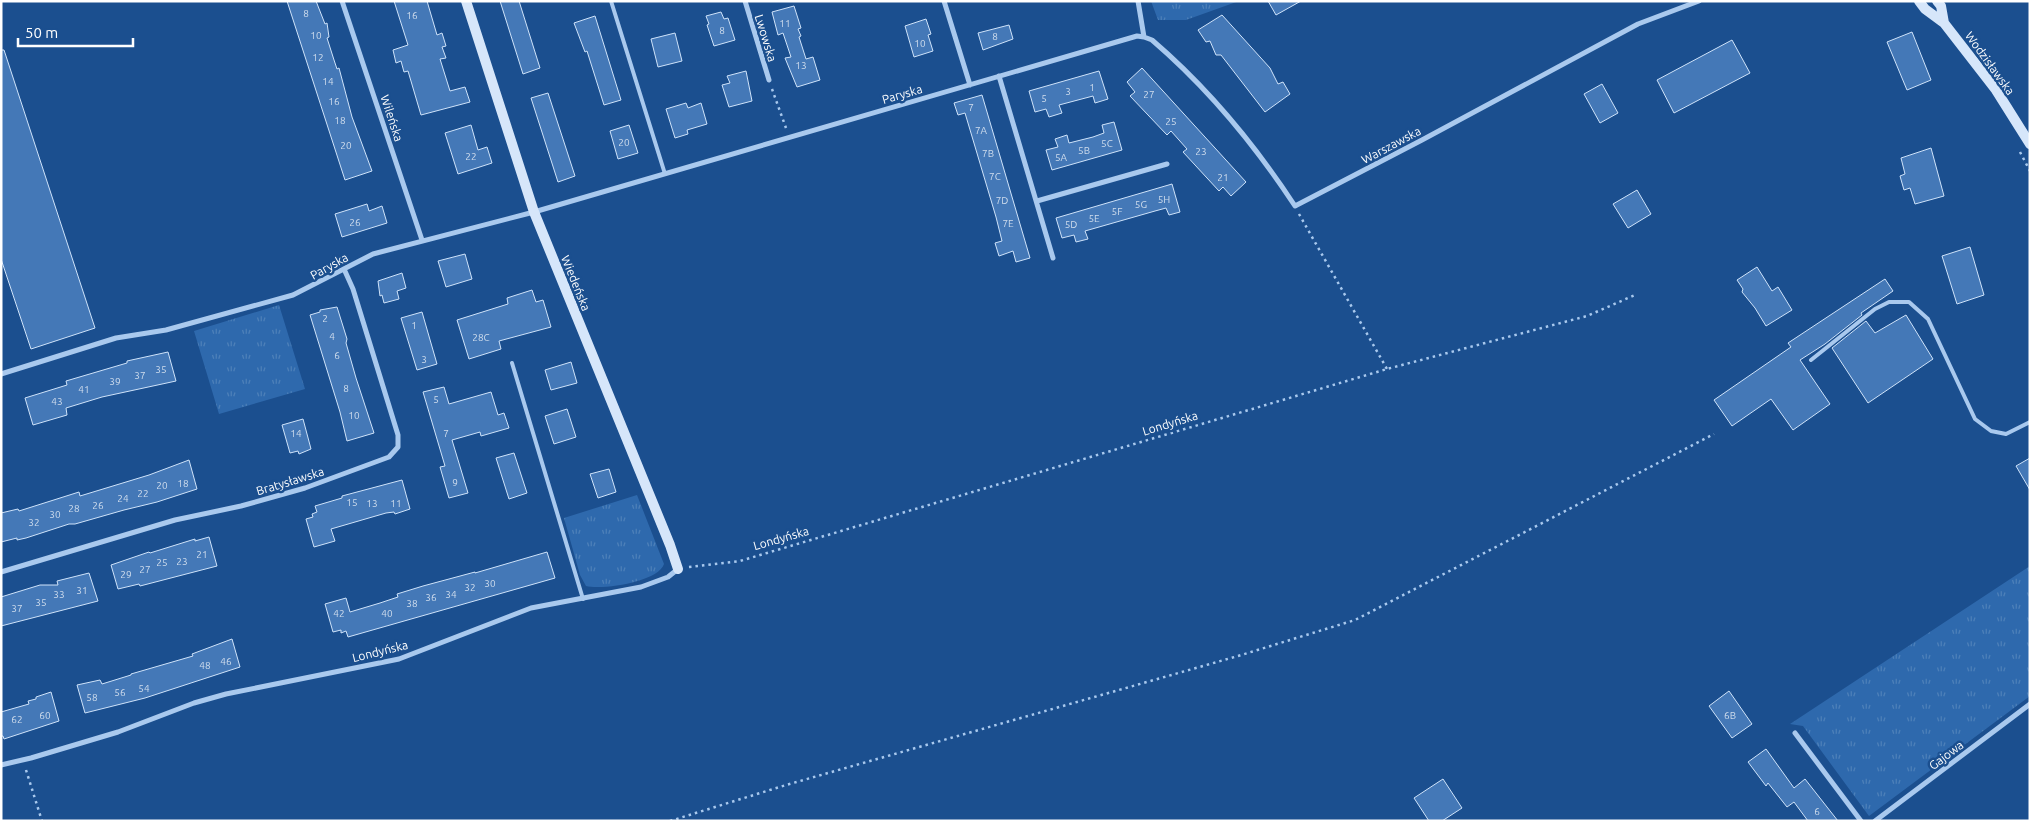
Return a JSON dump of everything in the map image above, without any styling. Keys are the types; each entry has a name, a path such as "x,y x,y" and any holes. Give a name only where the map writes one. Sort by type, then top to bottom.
{"street":[{"name":"Wileńska","path":"342,1 422,240"},
{"name":"Wiedeńska","path":"466,1 534,212 670,545 678,569"},
{"name":"Lwowska","path":"744,1 769,80"},
{"path":"944,1 970,84"},
{"path":"1138,1 1144,36 1152,40 1163,50 1228,116 1263,158 1295,206"},
{"name":"Warszawska","path":"1295,206 1631,28 1662,14 1699,1"},
{"name":"Wodzisławska","path":"1919,1 1944,23 1996,90 2030,144"},
{"name":"Wodzisławska","path":"1937,1 1941,6 1944,23"},
{"name":"Paryska","path":"1,374 116,338 166,330 293,295 373,254 534,212 970,84 1134,37 1144,36"},
{"path":"1000,76 1053,258"},
{"path":"1037,201 1167,164"},
{"name":"Bratysławska","path":"1,572 176,520 241,506 305,488 389,457 398,447 398,435 353,289 344,269"},
{"name":"Londyńska","path":"1,765 118,732 194,703 226,694 399,658 531,608 641,587 668,576 678,569"},
{"name":"Gajowa","path":"1874,821 2030,704"},
{"path":"1795,733 1861,821"}],"lane":[{"path":"611,1 665,174"},
{"path":"1811,360 1875,309 1889,302 1909,302 1928,319 1975,419 1991,431 2006,434 2030,422"},
{"path":"512,363 583,599"}],"path":[{"path":"769,80 786,128"},
{"path":"2017,146 2030,171"},
{"path":"1295,206 1387,369"},
{"name":"Londyńska","path":"678,569 740,561 1387,369 1587,316 1635,295"},
{"path":"670,821 786,785 1238,656 1355,620 1714,434"},
{"path":"23,760 42,821"}],"green space":[{"path":"1151,1 1239,1 1186,20 1158,20"},
{"path":"279,305 305,389 219,414 194,331"},
{"path":"637,495 664,564 652,576 641,580 617,586 586,586 580,575 564,518"},
{"path":"2030,566 2030,696 1869,816 1803,726 1790,724"}],"building":[{"path":"287,1 316,1 325,24 327,23 329,37 327,38 337,69 339,68 352,117 372,171 345,180"},
{"path":"394,1 427,1 437,35 442,33 446,46 442,47 446,58 440,59 450,91 465,87 470,102 421,115 408,71 404,72 401,61 396,63 393,50 408,45"},
{"path":"500,1 519,1 540,68 523,74"},
{"path":"1268,1 1301,1 1276,15"},
{"path":"794,6 801,28 798,29 801,36 799,37 806,59 813,57 820,80 797,87 785,58 791,57 783,33 778,35 772,12"},
{"path":"721,12 724,19 728,18 735,40 714,46 706,16"},
{"path":"1222,15 1270,68 1278,84 1283,82 1290,94 1265,112 1221,55 1216,55 1210,41 1206,42 1198,30"},
{"path":"595,16 621,100 604,105 587,51 585,52 574,23"},
{"path":"926,19 931,34 928,35 933,51 914,57 905,26"},
{"path":"1009,25 1013,39 983,50 978,33"},
{"path":"1912,32 1931,80 1907,90 1887,42"},
{"path":"675,33 682,61 658,67 651,39"},
{"path":"1732,40 1750,73 1674,113 1657,80"},
{"path":"1,50 4,50 95,328 31,349 1,259"},
{"path":"1142,68 1246,182 1231,196 1223,187 1219,191 1183,152 1187,149 1171,131 1167,135 1130,96 1135,92 1127,82"},
{"path":"746,71 752,101 729,107 722,85 730,83 727,76"},
{"path":"1099,71 1108,99 1095,103 1093,96 1059,105 1062,113 1049,117 1046,109 1035,112 1029,91"},
{"path":"1602,84 1618,113 1600,123 1584,94"},
{"path":"548,93 575,176 558,182 531,98"},
{"path":"982,95 1030,258 1016,262 1013,251 999,256 995,243 1002,241 996,217 965,113 958,115 954,103"},
{"path":"686,103 688,108 701,103 707,124 687,130 688,134 675,138 666,109"},
{"path":"1114,122 1122,150 1052,170 1046,150 1058,147 1055,139 1067,135 1069,143 1093,137 1104,133 1102,125"},
{"path":"471,125 478,150 487,147 492,163 458,174 445,133"},
{"path":"629,125 638,153 618,159 610,131"},
{"path":"1931,148 1944,196 1915,204 1910,188 1904,190 1900,176 1905,174 1901,158"},
{"path":"1172,184 1180,212 1169,215 1166,208 1085,231 1088,239 1076,242 1074,235 1062,238 1056,218"},
{"path":"1637,190 1651,214 1628,228 1613,204"},
{"path":"367,204 369,211 382,206 387,223 342,237 335,214"},
{"path":"1970,247 1984,295 1957,304 1942,256"},
{"path":"465,254 472,279 446,287 438,261"},
{"path":"1757,267 1772,291 1778,287 1792,310 1766,326 1742,292 1743,289 1737,280"},
{"path":"402,273 406,288 397,291 399,299 384,303 382,295 380,296 378,281"},
{"path":"1885,279 1893,291 1861,313 1862,315 1825,344 1800,360 1830,404 1793,430 1771,399 1732,426 1714,400 1791,347 1788,343"},
{"path":"532,290 536,302 543,300 551,327 499,341 501,349 469,359 457,320 508,304 507,298"},
{"path":"337,307 356,378 374,433 347,441 310,315 320,312 320,310"},
{"path":"422,312 437,364 417,370 401,318"},
{"path":"1906,315 1933,359 1868,403 1832,348 1866,321 1875,333"},
{"path":"168,352 176,381 102,397 66,408 67,415 33,425 25,398 67,385 66,381 127,363 127,361"},
{"path":"571,362 577,383 551,390 545,370"},
{"path":"444,387 449,404 491,392 498,415 504,413 509,428 481,436 480,432 452,440 468,493 449,498 440,467 445,466 423,392"},
{"path":"567,409 576,437 554,444 545,416"},
{"path":"303,419 311,449 299,454 298,451 290,453 282,425"},
{"path":"514,453 527,493 509,499 496,458"},
{"path":"2030,458 2030,490 2016,466"},
{"path":"189,460 197,489 157,502 69,524 26,538 1,542 1,513 18,509 19,511 79,492 80,496 149,475"},
{"path":"609,469 616,492 598,498 590,474"},
{"path":"402,480 410,509 395,514 394,512 386,513 331,529 335,541 314,547 306,519 313,517 312,514 317,512 315,506 342,498 342,496"},
{"path":"209,537 217,566 140,586 139,584 118,589 111,565 149,552"},
{"path":"547,552 555,578 348,637 346,631 341,633 341,630 333,632 325,604 346,598 350,612 398,597 397,594 423,586"},
{"path":"89,573 98,601 1,626 1,597 40,585 58,585 57,581"},
{"path":"232,639 240,667 145,698 85,713 77,685 100,680 102,684 193,656 192,654"},
{"path":"1729,691 1752,724 1732,738 1709,706"},
{"path":"51,692 59,721 4,739 1,736 1,712 29,704 28,701"},
{"path":"1766,749 1794,788 1805,779 1838,821 1808,821 1794,802 1787,807 1768,783 1766,786 1748,762"},
{"path":"1443,779 1462,808 1442,821 1429,821 1414,798"}]}
